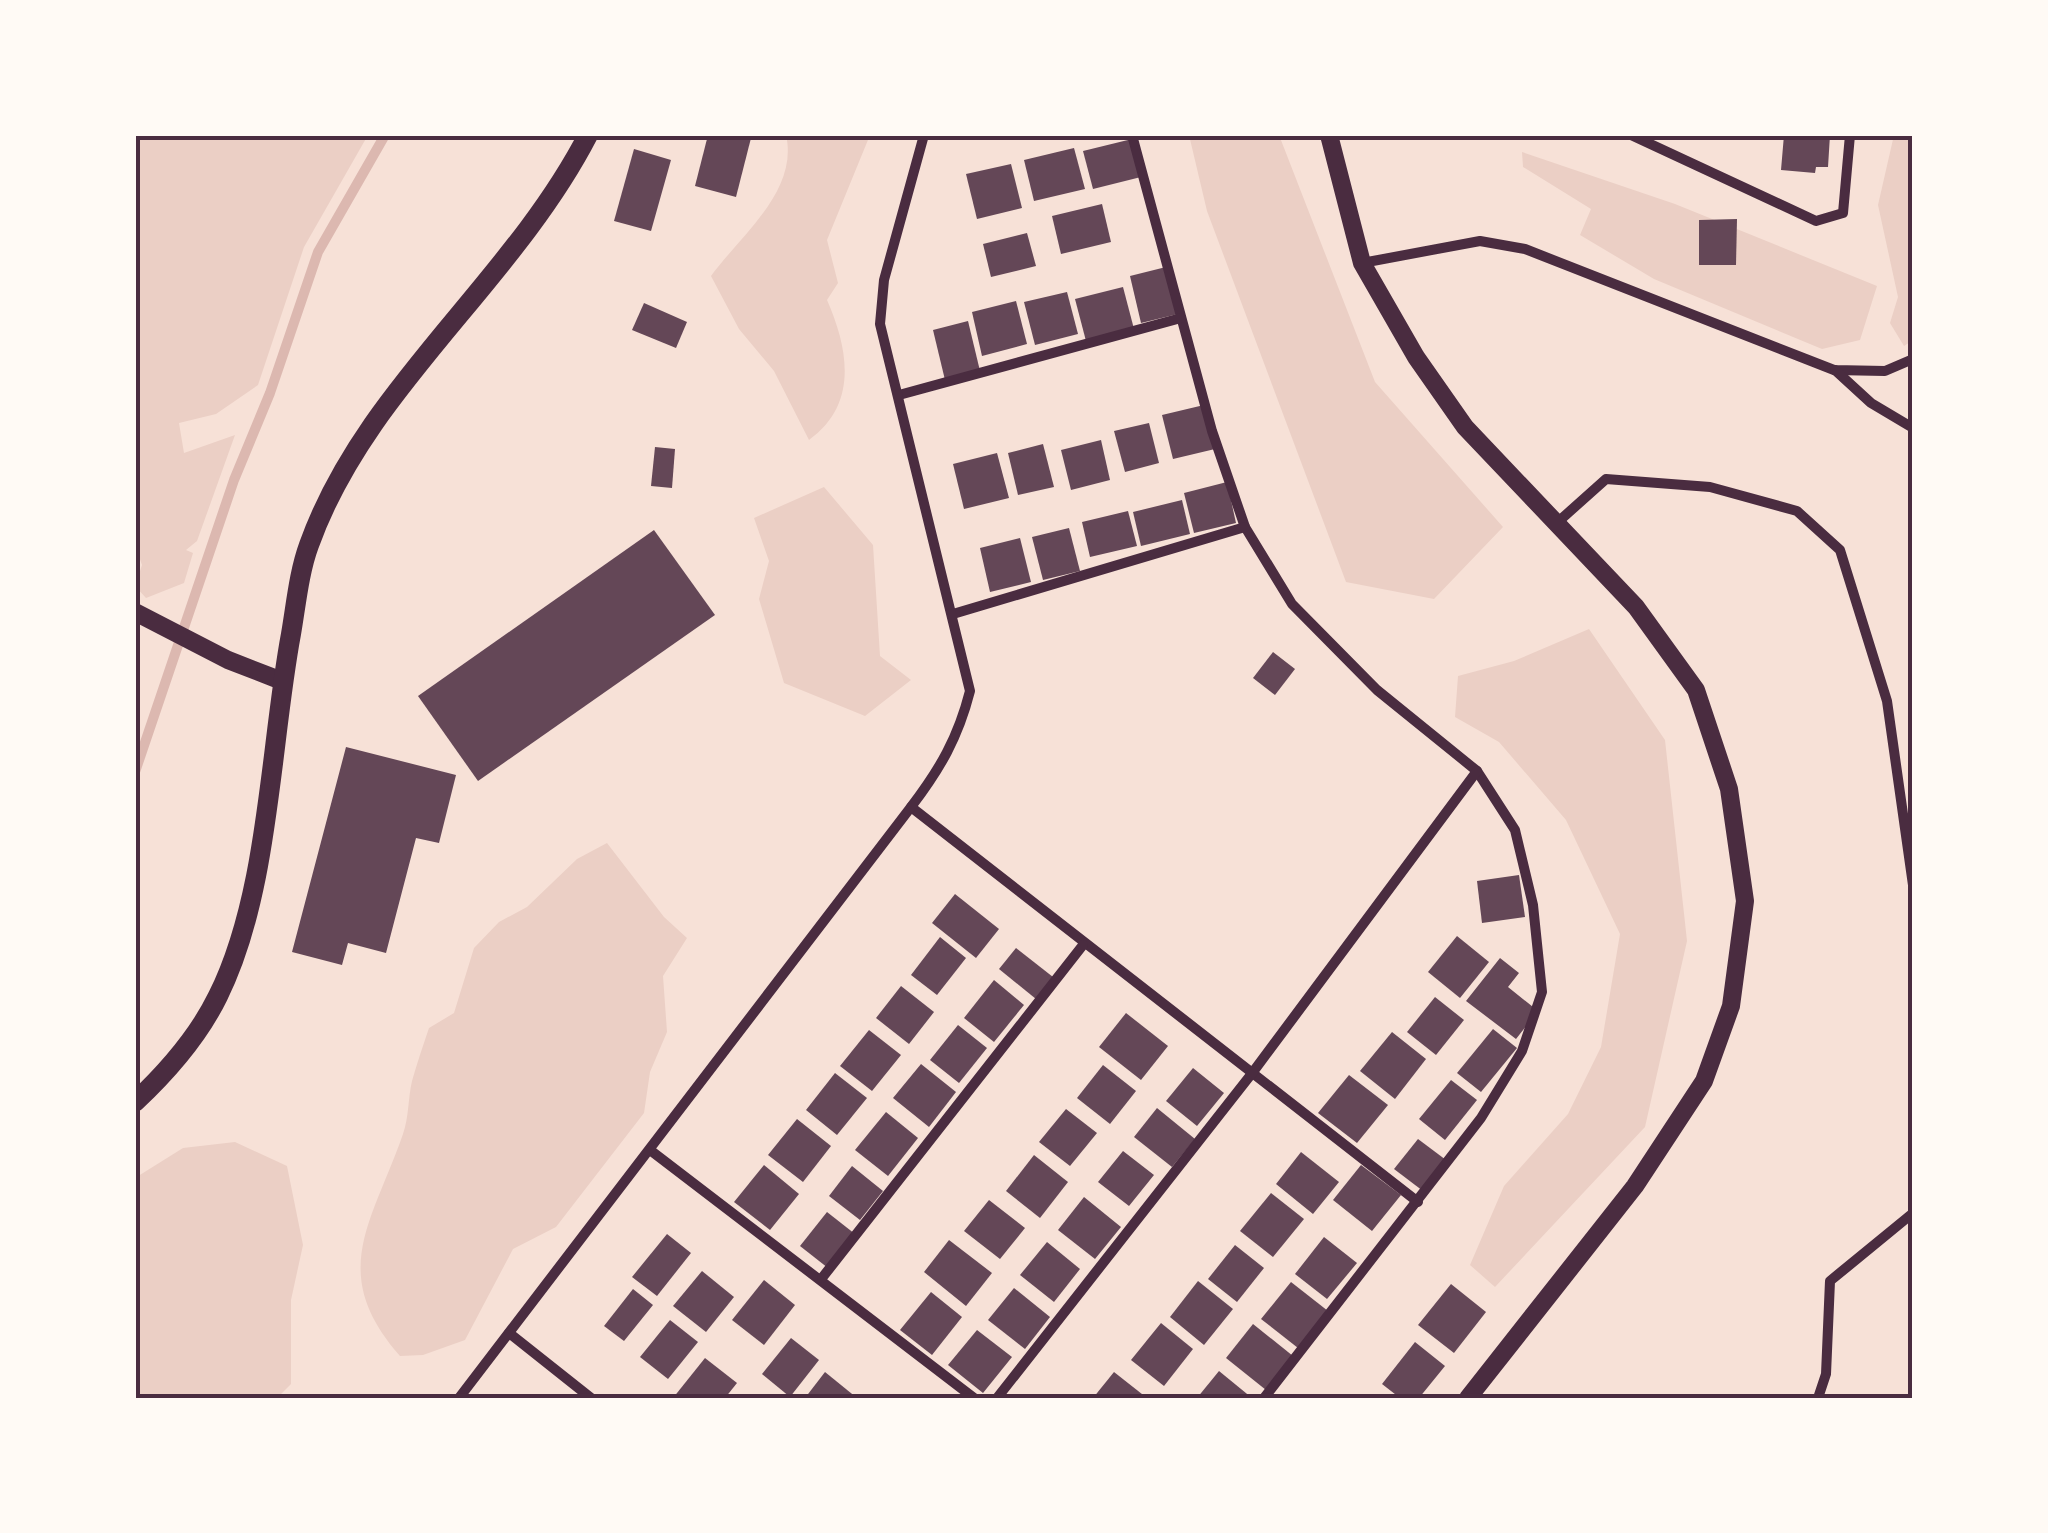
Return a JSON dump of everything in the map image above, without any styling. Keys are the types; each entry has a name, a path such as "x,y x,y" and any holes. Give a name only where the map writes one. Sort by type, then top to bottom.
{"main road":[{"path":"135,1102 172,1064 201,1024 218,997 237,951 260,847 282,681 306,550 344,464 486,287 573,164 588,135"}],"street":[{"path":"459,1398 948,758 970,691 880,324 884,280 924,135"},
{"path":"1132,135 1212,431 1245,527 1292,604 1377,690 1477,770 1515,830 1533,905 1542,992 1522,1051 1481,1118 1264,1398"},
{"path":"1329,135 1362,262 1416,357 1465,427 1559,521 1636,606 1696,690 1728,789 1745,902 1731,1006 1704,1081 1635,1186 1468,1398"},
{"path":"1631,135 1816,222 1842,213 1850,135"},
{"path":"1362,262 1480,241 1525,249 1834,370 1886,371 1913,358"},
{"path":"899,395 1181,318"},
{"path":"1834,370 1871,403 1913,428"},
{"path":"1559,521 1606,479 1710,487 1797,511 1840,550 1887,701 1900,822 1913,885"},
{"path":"954,614 1245,527"},
{"path":"139,615 228,660 282,681"},
{"path":"997,1398 1253,1072 1477,770"},
{"path":"912,807 1083,945 1418,1202"},
{"path":"822,1278 1083,945"},
{"path":"650,1150 974,1398"},
{"path":"1818,1398 1826,1374 1830,1281 1913,1213"},
{"path":"509,1334 591,1398"}],"shaded area":[{"path":"135,135 368,135 304,247 258,385 216,414 179,423 184,453 235,435 197,541 186,550 193,553 184,583 146,598 135,586 142,565 135,545"},
{"path":"786,135 870,135 827,240 838,283 827,300 844,357 842,394 825,426 809,440 774,371 739,329 711,276 776,194 788,155"},
{"path":"1189,135 1279,135 1375,382 1503,527 1434,599 1346,582 1207,211"},
{"path":"1894,135 1913,135 1913,340 1904,346 1890,323 1898,297 1878,205"},
{"path":"1522,152 1675,204 1877,286 1860,340 1822,349 1654,279 1580,235 1591,209 1523,167"},
{"path":"824,487 873,545 880,656 911,680 865,716 784,683 759,599 769,561 754,518"},
{"path":"1589,629 1665,740 1687,941 1645,1127 1495,1287 1470,1265 1504,1186 1568,1114 1601,1047 1620,934 1566,820 1499,742 1455,717 1458,676 1514,661"},
{"path":"607,843 664,917 687,938 663,976 667,1032 650,1072 644,1113 556,1227 513,1249 465,1340 423,1355 400,1356 378,1326 365,1299 363,1247 369,1221 403,1134 412,1081 429,1028 454,1013 474,948 499,922 527,907 577,859"},
{"path":"235,1142 287,1166 303,1245 291,1300 291,1384 277,1398 135,1398 135,1178 183,1148"}],"building":[{"path":"708,135 751,138 736,197 695,186"},
{"path":"1784,135 1830,135 1828,167 1816,167 1815,173 1781,170"},
{"path":"1132,139 1141,177 1093,189 1083,151"},
{"path":"1074,148 1085,189 1034,201 1024,160"},
{"path":"634,149 671,160 651,231 614,221"},
{"path":"1011,164 1022,208 977,219 966,174"},
{"path":"1102,204 1111,242 1061,254 1052,216"},
{"path":"1737,219 1736,265 1699,265 1699,220"},
{"path":"1027,233 1036,266 991,277 983,244"},
{"path":"1166,267 1178,314 1141,323 1130,276"},
{"path":"1123,287 1134,329 1086,341 1075,299"},
{"path":"1067,292 1078,334 1035,345 1024,302"},
{"path":"1016,301 1027,344 982,356 972,312"},
{"path":"644,303 687,322 676,348 632,330"},
{"path":"968,321 980,371 945,380 933,330"},
{"path":"1204,405 1215,449 1173,459 1162,415"},
{"path":"1149,423 1159,463 1125,472 1114,431"},
{"path":"1101,440 1110,480 1071,490 1061,450"},
{"path":"1043,444 1054,487 1018,495 1008,453"},
{"path":"655,447 675,449 672,488 651,486"},
{"path":"997,453 1009,498 964,509 953,464"},
{"path":"1227,482 1236,523 1194,533 1184,493"},
{"path":"1182,500 1190,534 1141,546 1133,512"},
{"path":"1128,511 1137,546 1090,557 1082,522"},
{"path":"1069,528 1080,571 1043,580 1032,537"},
{"path":"654,530 715,615 478,781 418,696"},
{"path":"1020,538 1031,582 990,592 980,548"},
{"path":"1273,652 1295,669 1275,695 1253,678"},
{"path":"346,747 456,775 439,843 416,838 386,953 348,943 342,965 292,952"},
{"path":"1519,875 1525,917 1482,923 1477,881"},
{"path":"955,894 999,929 976,958 932,923"},
{"path":"1457,936 1489,962 1460,998 1428,972"},
{"path":"940,937 966,958 937,995 911,975"},
{"path":"1016,948 1053,977 1036,999 999,969"},
{"path":"1500,958 1519,973 1508,987 1538,1011 1516,1039 1466,1001"},
{"path":"994,980 1024,1005 994,1042 964,1018"},
{"path":"901,986 934,1012 909,1044 876,1018"},
{"path":"1435,997 1464,1020 1436,1055 1407,1032"},
{"path":"1126,1013 1168,1046 1141,1080 1099,1047"},
{"path":"958,1025 987,1048 959,1083 930,1060"},
{"path":"1493,1029 1517,1048 1481,1092 1457,1073"},
{"path":"869,1030 901,1055 872,1091 840,1066"},
{"path":"1392,1032 1426,1059 1395,1099 1360,1071"},
{"path":"921,1064 956,1092 929,1127 893,1098"},
{"path":"1103,1065 1136,1091 1110,1124 1077,1098"},
{"path":"1193,1068 1224,1093 1197,1126 1166,1101"},
{"path":"835,1073 867,1098 837,1135 806,1110"},
{"path":"1349,1075 1388,1105 1357,1143 1318,1113"},
{"path":"1451,1080 1477,1100 1445,1140 1419,1119"},
{"path":"1157,1108 1195,1139 1172,1167 1134,1137"},
{"path":"1066,1109 1097,1133 1070,1166 1039,1142"},
{"path":"886,1112 918,1138 888,1176 855,1150"},
{"path":"797,1119 831,1146 803,1182 768,1155"},
{"path":"1418,1139 1446,1160 1423,1191 1394,1169"},
{"path":"1123,1151 1154,1175 1129,1206 1098,1182"},
{"path":"1301,1152 1339,1182 1313,1214 1276,1184"},
{"path":"1034,1155 1068,1182 1040,1218 1006,1191"},
{"path":"764,1165 799,1194 770,1230 734,1202"},
{"path":"1361,1165 1401,1195 1372,1231 1333,1200"},
{"path":"852,1166 883,1191 860,1220 829,1196"},
{"path":"1271,1193 1304,1219 1273,1257 1240,1231"},
{"path":"1084,1197 1121,1227 1095,1259 1058,1230"},
{"path":"989,1200 1025,1228 1000,1259 964,1231"},
{"path":"827,1212 855,1234 828,1268 800,1246"},
{"path":"667,1234 691,1253 657,1296 632,1277"},
{"path":"1324,1237 1357,1263 1327,1299 1295,1274"},
{"path":"949,1240 992,1273 966,1306 924,1272"},
{"path":"1047,1242 1080,1269 1054,1302 1020,1275"},
{"path":"1235,1245 1264,1268 1237,1302 1208,1279"},
{"path":"702,1271 734,1297 706,1332 673,1306"},
{"path":"764,1280 795,1305 764,1345 732,1320"},
{"path":"1198,1281 1233,1309 1204,1345 1170,1317"},
{"path":"1291,1282 1328,1311 1298,1348 1261,1319"},
{"path":"1451,1284 1486,1312 1454,1353 1418,1325"},
{"path":"1014,1288 1050,1317 1025,1349 988,1320"},
{"path":"633,1289 653,1305 624,1341 604,1326"},
{"path":"931,1292 962,1317 932,1355 900,1330"},
{"path":"670,1320 698,1342 668,1379 640,1357"},
{"path":"1161,1323 1193,1349 1164,1386 1131,1360"},
{"path":"1253,1324 1293,1356 1266,1390 1226,1358"},
{"path":"977,1330 1012,1357 983,1393 948,1365"},
{"path":"791,1338 819,1360 790,1397 762,1374"},
{"path":"1415,1342 1445,1366 1419,1398 1400,1398 1382,1384"},
{"path":"705,1358 737,1383 725,1398 673,1398"},
{"path":"1219,1371 1252,1398 1197,1398"},
{"path":"825,1372 857,1398 805,1398"},
{"path":"1114,1372 1147,1398 1093,1398"}],"waterway":[{"path":"135,772 234,480 270,393 318,252 385,135"}]}
